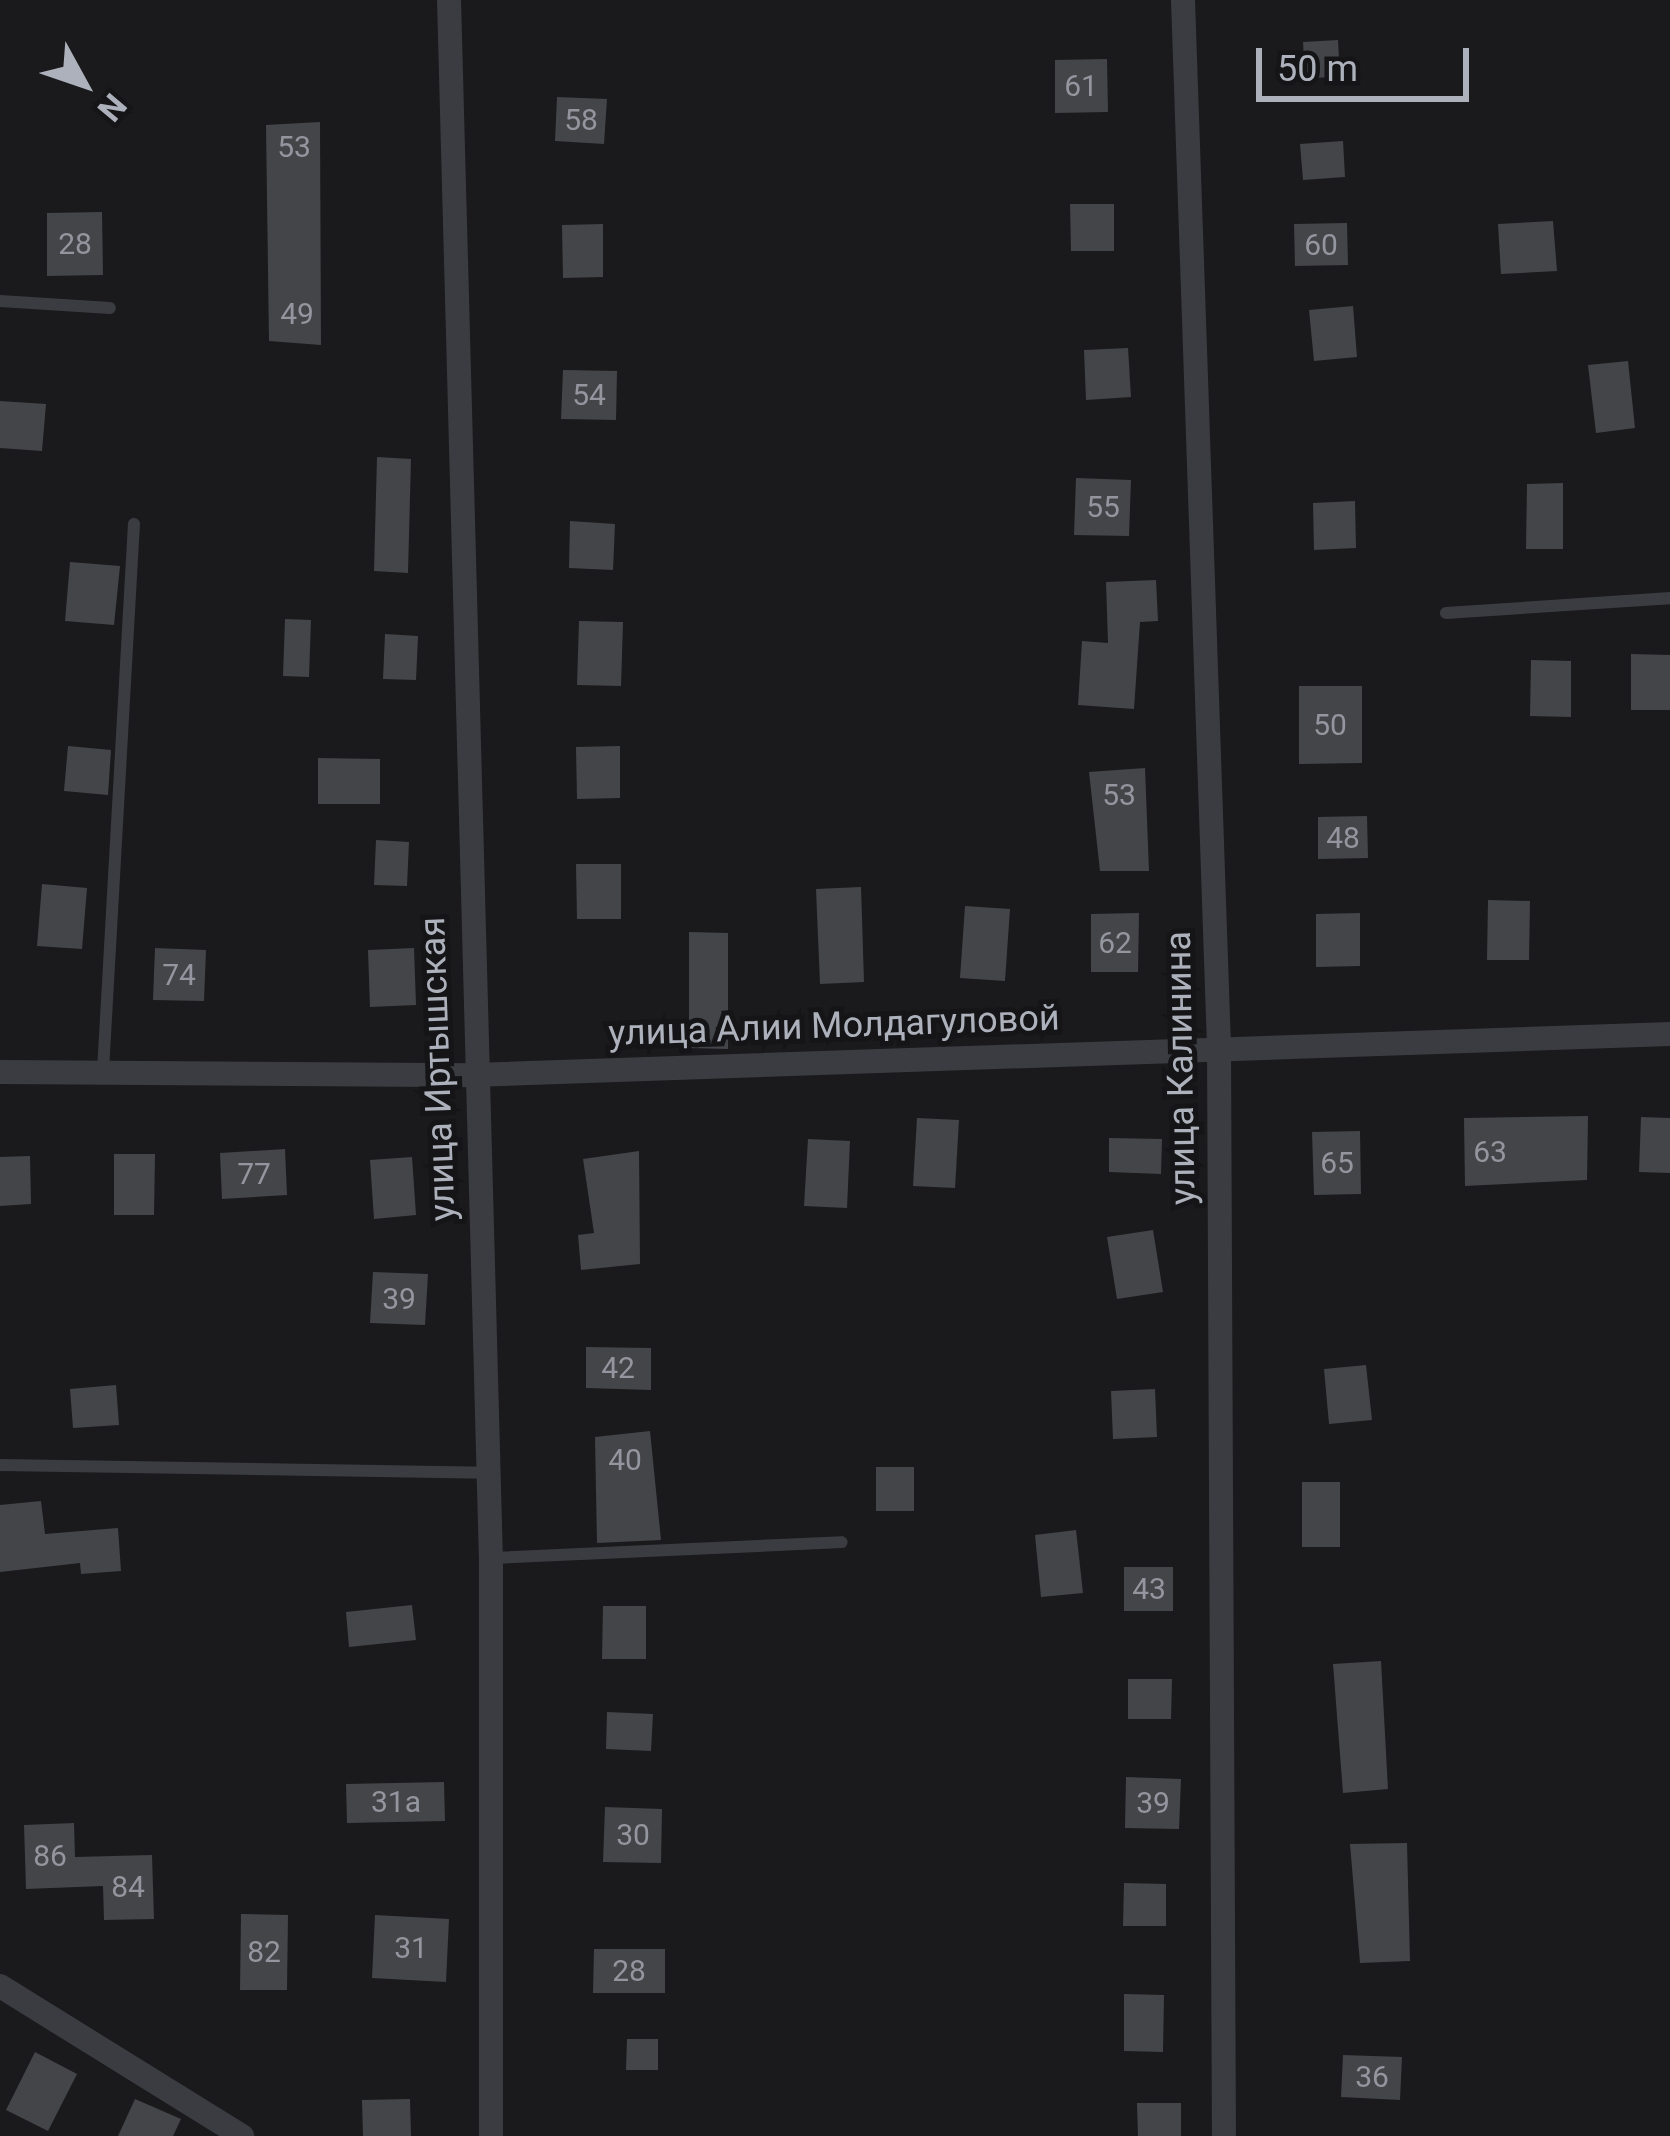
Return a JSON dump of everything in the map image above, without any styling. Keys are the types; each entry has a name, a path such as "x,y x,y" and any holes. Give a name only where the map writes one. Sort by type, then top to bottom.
{"street":[{"name":"улица Иртышская","path":"449,0 473,1075 490,1558 491,2136"},
{"name":"улица Калинина","path":"1183,0 1219,1048 1224,2136"},
{"name":"улица Алии Молдагуловой","path":"0,1072 473,1075 1670,1034"},
{"path":"0,1986 242,2136"}],"lane":[{"path":"0,302 110,308"},
{"path":"103,1071 134,524"},
{"path":"1446,613 1670,598"},
{"path":"0,1465 486,1473"},
{"path":"490,1558 842,1542"}],"building":[{"path":"1338,40 1340,77 1305,78 1303,42"},
{"path":"1107,59 1108,112 1055,113 1055,60"},
{"path":"557,97 607,99 604,144 555,141"},
{"path":"320,122 321,345 269,341 266,125"},
{"path":"1343,141 1345,177 1303,180 1300,144"},
{"path":"1070,204 1114,204 1114,251 1071,251"},
{"path":"102,212 103,275 47,276 47,213"},
{"path":"1553,221 1557,271 1501,274 1498,224"},
{"path":"1347,223 1348,265 1295,266 1294,224"},
{"path":"603,224 603,277 563,278 562,225"},
{"path":"1353,306 1357,357 1314,361 1309,310"},
{"path":"1128,348 1131,397 1086,400 1084,350"},
{"path":"1628,361 1635,428 1596,433 1588,365"},
{"path":"563,370 617,371 616,420 561,419"},
{"path":"0,401 46,404 42,451 0,448"},
{"path":"377,457 411,459 408,573 374,571"},
{"path":"1076,478 1131,480 1129,536 1074,535"},
{"path":"1563,483 1563,549 1526,549 1527,484"},
{"path":"1355,501 1356,548 1314,550 1313,503"},
{"path":"570,521 615,524 613,570 569,568"},
{"path":"70,562 120,566 114,625 65,621"},
{"path":"1156,580 1158,621 1140,622 1134,709 1078,705 1082,641 1108,643 1106,582"},
{"path":"285,619 311,620 309,677 283,676"},
{"path":"579,621 623,622 621,686 577,685"},
{"path":"385,634 418,636 416,680 383,679"},
{"path":"1631,654 1670,655 1670,710 1631,710"},
{"path":"1531,660 1571,661 1571,717 1530,716"},
{"path":"1299,686 1362,686 1362,763 1299,764"},
{"path":"68,746 111,750 108,795 64,791"},
{"path":"620,746 620,798 577,799 576,747"},
{"path":"318,758 380,759 380,804 318,804"},
{"path":"1145,768 1149,871 1100,871 1089,772"},
{"path":"1367,816 1368,858 1318,859 1318,817"},
{"path":"376,840 409,842 407,886 374,885"},
{"path":"576,864 621,864 621,919 577,919"},
{"path":"42,884 87,888 82,949 37,946"},
{"path":"861,887 864,982 820,984 816,889"},
{"path":"1488,900 1530,901 1529,960 1487,960"},
{"path":"965,906 1010,909 1005,981 960,978"},
{"path":"1139,913 1138,972 1091,972 1091,914"},
{"path":"1360,913 1360,966 1316,967 1316,914"},
{"path":"689,932 728,933 728,1049 689,1048"},
{"path":"155,948 206,950 204,1001 153,1000"},
{"path":"414,948 416,1005 370,1007 368,950"},
{"path":"1588,1116 1587,1180 1465,1186 1464,1118"},
{"path":"1641,1117 1670,1118 1670,1173 1639,1172"},
{"path":"917,1118 959,1120 955,1188 913,1186"},
{"path":"1360,1131 1361,1194 1314,1195 1312,1132"},
{"path":"1109,1138 1162,1139 1161,1174 1109,1172"},
{"path":"808,1139 850,1141 847,1208 804,1206"},
{"path":"285,1149 287,1195 222,1199 220,1153"},
{"path":"639,1151 640,1264 581,1270 578,1235 594,1233 583,1159"},
{"path":"114,1154 155,1154 154,1215 114,1215"},
{"path":"30,1156 31,1204 0,1206 0,1157"},
{"path":"412,1157 416,1215 374,1219 370,1160"},
{"path":"1153,1230 1163,1292 1117,1299 1107,1237"},
{"path":"373,1272 428,1274 425,1325 370,1323"},
{"path":"586,1347 651,1348 651,1390 586,1388"},
{"path":"1366,1365 1372,1420 1329,1424 1324,1369"},
{"path":"116,1385 119,1425 73,1428 70,1389"},
{"path":"1155,1389 1157,1437 1113,1439 1111,1391"},
{"path":"650,1431 661,1540 597,1543 595,1437"},
{"path":"876,1467 914,1467 914,1511 876,1511"},
{"path":"1302,1482 1340,1482 1340,1547 1302,1547"},
{"path":"41,1501 45,1534 118,1528 121,1571 81,1574 80,1563 0,1572 0,1505"},
{"path":"1076,1530 1083,1593 1041,1597 1035,1535"},
{"path":"1124,1567 1173,1567 1173,1611 1124,1611"},
{"path":"412,1605 416,1640 349,1647 346,1612"},
{"path":"603,1606 646,1606 646,1659 602,1659"},
{"path":"1381,1661 1388,1789 1343,1793 1333,1664"},
{"path":"1128,1679 1172,1679 1171,1719 1128,1719"},
{"path":"607,1712 653,1714 651,1751 606,1749"},
{"path":"1126,1777 1181,1779 1179,1829 1125,1828"},
{"path":"444,1782 445,1821 347,1823 346,1784"},
{"path":"605,1807 662,1809 661,1863 603,1862"},
{"path":"74,1823 75,1857 152,1855 154,1919 104,1920 103,1886 26,1889 24,1825"},
{"path":"1407,1843 1410,1961 1360,1963 1350,1844"},
{"path":"1124,1883 1166,1884 1166,1926 1123,1926"},
{"path":"241,1914 288,1915 287,1990 240,1990"},
{"path":"375,1915 449,1919 446,1982 372,1978"},
{"path":"594,1949 665,1949 665,1993 593,1993"},
{"path":"1124,1994 1164,1995 1163,2052 1124,2051"},
{"path":"627,2039 658,2039 658,2070 626,2070"},
{"path":"35,2052 77,2074 48,2131 6,2110"},
{"path":"1343,2055 1402,2057 1400,2100 1341,2097"},
{"path":"135,2099 181,2119 173,2136 118,2136"},
{"path":"410,2099 411,2136 363,2136 362,2100"},
{"path":"1137,2103 1181,2103 1181,2136 1138,2136"}]}
